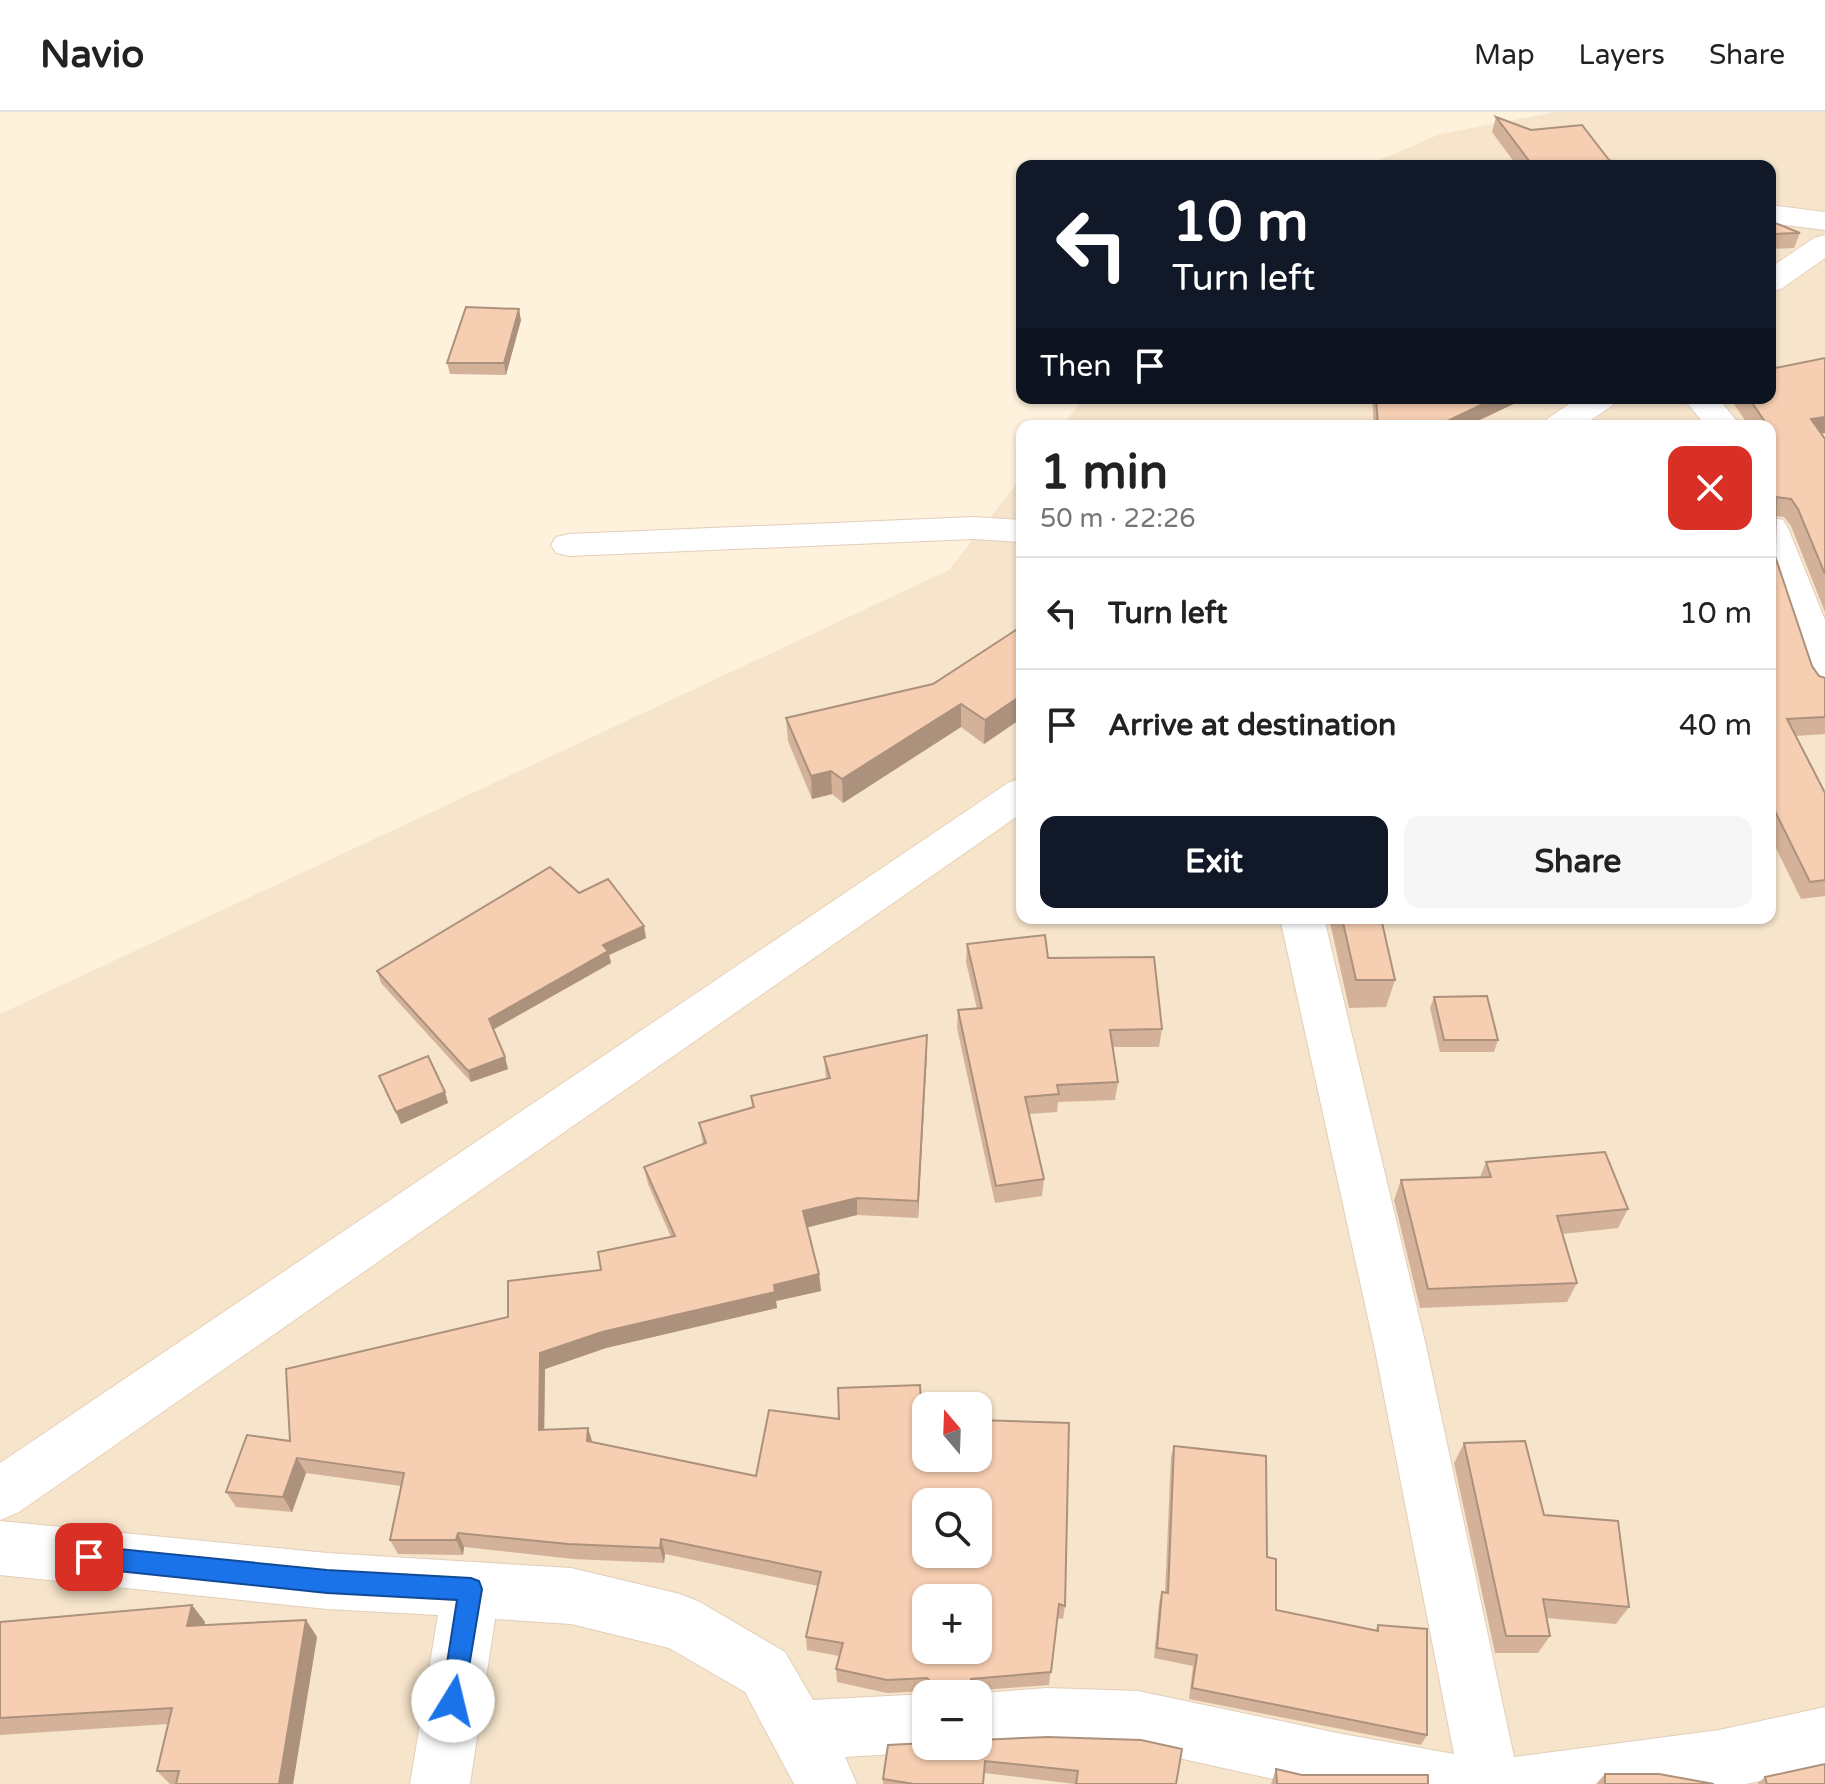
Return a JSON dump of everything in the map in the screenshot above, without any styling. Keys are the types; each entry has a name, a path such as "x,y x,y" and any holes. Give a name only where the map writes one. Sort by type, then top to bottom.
{"street":[{"path":"1776,215 1825,221"},
{"path":"1776,278 1825,244"},
{"path":"1568,420 1592,404"},
{"path":"1705,404 1719,420"},
{"path":"569,545 973,528 1016,531"},
{"path":"1776,543 1802,606 1825,682"},
{"path":"0,1494 1016,797"},
{"path":"1303,924 1388,1296 1490,1784"},
{"path":"0,1548 327,1581 571,1596 680,1622 765,1672 827,1784"},
{"path":"440,1784 471,1589"},
{"path":"992,1720 1046,1717 1138,1720 1337,1763 1454,1784"},
{"path":"797,1730 912,1724"},
{"path":"1521,1784 1719,1760 1825,1737"}],"shaded area":[{"path":"1557,112 1825,112 1825,1784 0,1784 0,1014 949,570 1016,485 1016,924 1776,924 1776,420 1067,420 1079,404 1776,404 1776,160 1380,160 1440,134"}],"building":[{"path":"1496,117 1531,130 1582,125 1609,160 1528,160"},
{"path":"1776,223 1800,233 1776,234"},
{"path":"466,307 519,309 504,363 447,363"},
{"path":"1825,358 1825,417 1811,419 1825,439 1825,574 1798,509 1791,499 1776,497 1776,420 1764,420 1753,404 1776,404 1776,368"},
{"path":"1376,404 1483,404 1449,420 1378,420"},
{"path":"1776,559 1812,666 1819,676 1825,678 1825,717 1787,719 1825,793 1825,880 1810,882 1776,813"},
{"path":"1016,630 1016,699 985,720 961,704 842,779 831,771 811,776 786,718 933,684"},
{"path":"550,867 579,893 608,879 644,926 603,945 608,951 489,1019 505,1057 468,1071 377,971"},
{"path":"1343,924 1382,924 1395,980 1356,980"},
{"path":"1045,935 1048,958 1154,957 1162,1029 1110,1030 1118,1082 1057,1085 1059,1094 1025,1097 1044,1179 996,1186 958,1010 982,1008 967,944"},
{"path":"1487,996 1498,1040 1444,1040 1434,997"},
{"path":"927,1035 918,1201 857,1198 803,1211 819,1274 774,1285 775,1292 602,1332 540,1353 539,1430 588,1428 587,1441 756,1476 769,1410 839,1419 838,1388 920,1385 920,1392 912,1392 912,1472 992,1472 992,1420 1069,1423 1065,1606 1059,1604 1051,1672 971,1680 887,1680 836,1669 843,1643 806,1637 821,1572 661,1539 660,1548 568,1544 458,1533 456,1540 390,1540 404,1473 297,1458 283,1497 226,1492 247,1435 290,1441 286,1369 508,1317 508,1281 601,1270 598,1252 675,1236 644,1167 706,1143 699,1123 754,1107 751,1096 830,1078 824,1057"},
{"path":"428,1056 445,1092 396,1112 379,1076"},
{"path":"1605,1152 1628,1209 1557,1216 1577,1283 1428,1289 1401,1180 1491,1177 1486,1162"},
{"path":"1525,1441 1544,1515 1618,1521 1629,1607 1543,1599 1550,1636 1506,1636 1464,1443"},
{"path":"1174,1446 1266,1456 1267,1557 1276,1559 1276,1610 1378,1631 1378,1625 1427,1629 1427,1735 1192,1688 1197,1655 1157,1648 1162,1592 1168,1593"},
{"path":"192,1605 187,1626 306,1620 279,1784 176,1784 179,1771 157,1771 172,1708 0,1718 0,1622"},
{"path":"1048,1737 1141,1740 1182,1749 1176,1784 1076,1784 1078,1771 985,1761 983,1784 914,1784 883,1779 888,1745 912,1744 912,1760 992,1760 992,1739"},
{"path":"1825,1764 1825,1784 1767,1784 1765,1777"},
{"path":"1276,1769 1302,1775 1428,1775 1428,1784 1277,1784"},
{"path":"1605,1774 1659,1774 1714,1784 1605,1784"}],"route":[{"path":"89,1557 327,1581 471,1589 453,1701"}]}
